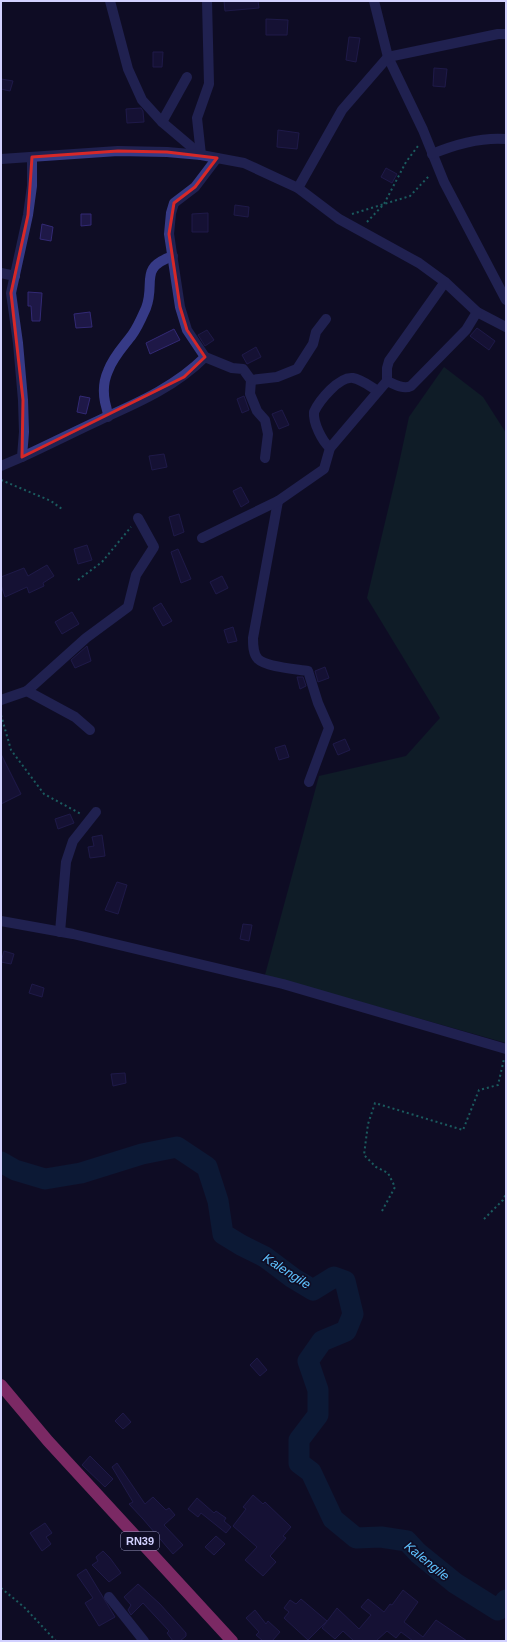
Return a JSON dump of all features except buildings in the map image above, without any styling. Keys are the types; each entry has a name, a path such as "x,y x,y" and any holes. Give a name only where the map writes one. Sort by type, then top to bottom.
{"highway":[{"name":"RN39","path":"1,1385 53,1447 232,1641"}],"street":[{"path":"110,1 128,69 142,100 162,122 201,155"},
{"path":"201,155 197,118 208,84 207,1"},
{"path":"374,1 388,57 444,182 506,300"},
{"path":"298,188 342,110 388,57 498,34 506,34"},
{"path":"162,122 187,77"},
{"path":"432,154 455,144 492,138 506,139"},
{"path":"1,159 118,151 166,152 201,155 244,163 298,188 339,219 419,264 445,282 477,312 504,323"},
{"path":"22,457 24,432 23,400 19,350 11,293 28,215 32,186 32,157"},
{"path":"217,158 195,187 174,203 169,234 180,307 187,330 206,357 232,368 243,369 251,380 250,394 257,411 264,420 268,434 264,458"},
{"path":"108,417 104,385 108,371 122,347 138,325 146,307 150,291 149,279 152,270 161,261 173,256"},
{"path":"1,273 15,276"},
{"path":"202,538 278,500 324,469 330,448 387,381 387,368 389,361 445,282"},
{"path":"387,381 401,387 408,388 411,386 466,330 477,312"},
{"path":"251,380 277,378 297,369 313,344 316,332 326,319"},
{"path":"1,466 130,408 160,391 174,381 184,377 206,357"},
{"path":"330,448 326,444 313,417 314,412 336,384 344,378 353,378 378,391"},
{"path":"278,500 253,638 254,650 257,659 264,664 308,671 318,703 329,728 309,782"},
{"path":"1,700 27,691 86,638 128,607 136,575 154,547 138,518"},
{"path":"27,691 74,717 90,730"},
{"path":"60,932 66,862 73,841 96,812"},
{"path":"1,921 60,932 283,984 506,1051"},
{"path":"109,1597 144,1641"}],"path":[{"path":"360,230 384,204 406,162 418,146 422,130"},
{"path":"339,219 410,196 430,175 444,182"},
{"path":"1,480 51,501 62,509"},
{"path":"78,580 102,562 138,518"},
{"path":"1,715 11,750 44,794 82,815 96,812"},
{"path":"382,1211 395,1186 388,1173 376,1167 364,1155 368,1124 375,1103 463,1130 479,1090 498,1085 506,1051"},
{"path":"484,1219 503,1200 506,1194"},
{"path":"1,1588 24,1607 56,1641"}],"highlighted area":[{"path":"118,151 167,152 217,158 195,187 174,203 169,234 180,307 187,330 205,357 184,377 22,457 23,400 11,293 28,215 32,157"}],"green space":[{"path":"444,367 483,397 506,433 506,1043 265,975 319,776 406,756 440,718 367,598 409,417"}],"waterway":[{"name":"Kalengile","path":"1,1162 15,1170 45,1179 81,1173 142,1154 177,1147 207,1167 218,1201 223,1234 265,1257 293,1278 313,1290 334,1277 345,1281 353,1314 346,1331 322,1341 308,1361 318,1390 318,1415 299,1440 299,1463 311,1472 333,1519 356,1538 381,1537 407,1541 418,1553 455,1583 498,1610 506,1600"}]}
